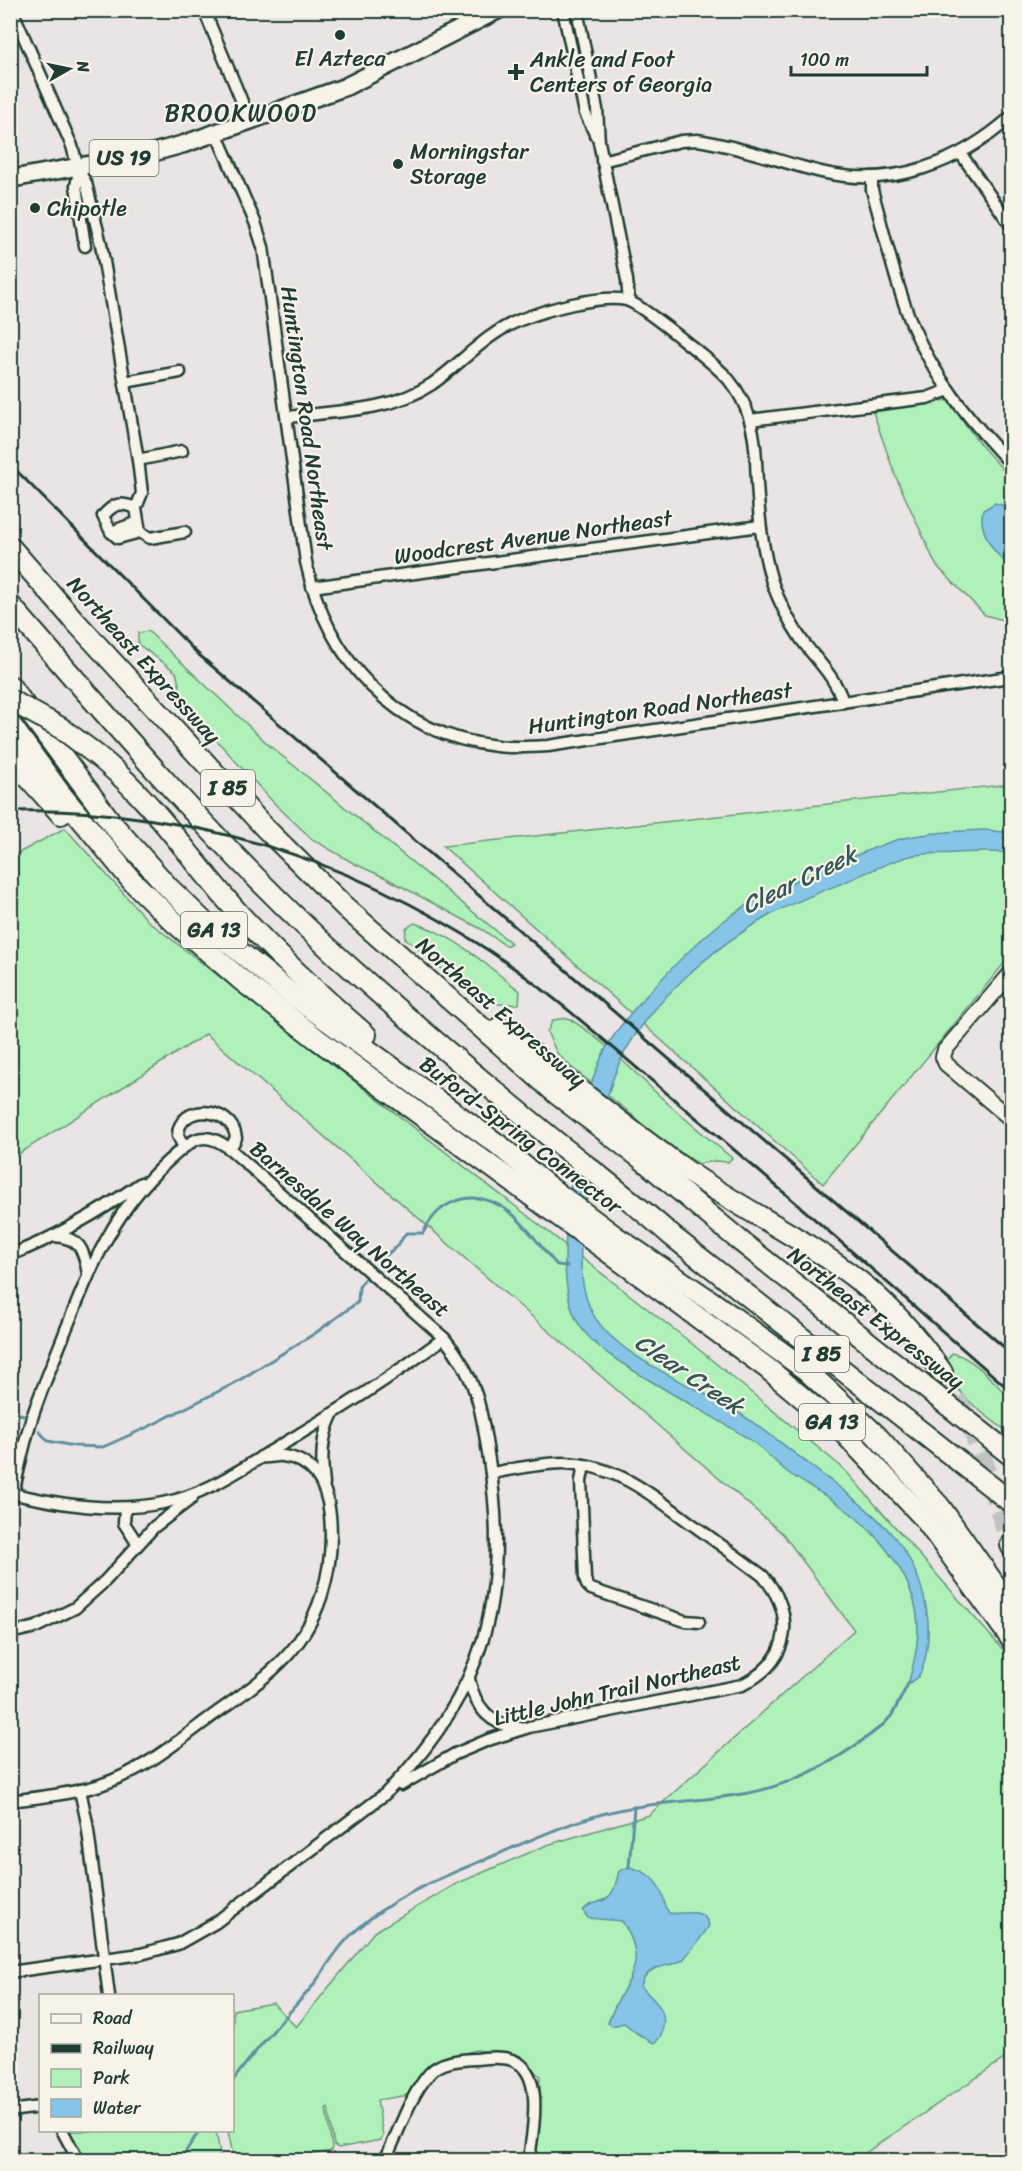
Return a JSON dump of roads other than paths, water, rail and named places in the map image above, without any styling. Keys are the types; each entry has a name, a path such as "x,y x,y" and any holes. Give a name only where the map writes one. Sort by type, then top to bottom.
{"highway":[{"name":"US 19","path":"10,179 148,154 216,133 345,87 498,10"},
{"name":"Northeast Expressway","path":"10,547 266,829 346,908 463,1011 643,1150 723,1228 1011,1456"},
{"name":"I 85","path":"10,605 142,756 251,872 363,979 551,1138 635,1203 672,1236 1011,1503"},
{"name":"Buford-Spring Connector","path":"10,686 114,826 149,867 200,918 295,997 500,1146 541,1191"},
{"path":"10,700 61,728 128,782 240,915 351,1022 467,1123"},
{"name":"Buford-Spring Connector","path":"10,724 60,794 132,881 176,924 240,979 326,1045 541,1191 611,1243 842,1431 924,1518 1011,1640"},
{"path":"10,757 93,852 132,881"},
{"path":"643,1150 822,1255 861,1282 914,1334 942,1372"},
{"name":"Buford-Spring Connector","path":"611,1243 806,1370 844,1404 905,1466 940,1507 1011,1610"}],"street":[{"path":"12,10 72,146 78,168 86,183 101,244 138,460 142,493 136,508 139,527 150,538 185,532"},
{"path":"204,10 250,121"},
{"path":"563,10 585,113 599,142"},
{"path":"577,10 597,108 599,142 627,280 629,301"},
{"path":"603,161 681,141 697,140 824,173 872,177 917,171 961,154 995,131 1011,116"},
{"name":"Huntington Road Northeast","path":"216,133 255,222 263,247 306,562 312,587 320,612 334,639 351,664 371,687 394,706 420,722 448,734 477,742 514,747 548,746 1003,678 1011,674"},
{"path":"961,154 1011,227"},
{"path":"78,168 76,186 85,246"},
{"path":"872,177 872,190 906,308 924,349 949,390 1011,465"},
{"path":"287,417 374,406 398,400 432,383 485,340 519,320 546,311 603,299 629,301 719,369 738,392 750,420 755,443 760,526 767,566 781,604 801,639 834,680 843,702"},
{"path":"125,382 180,372"},
{"path":"750,420 927,398 949,390"},
{"path":"138,460 182,451"},
{"path":"136,508 123,503 112,506 103,516 111,532 139,527"},
{"name":"Woodcrest Avenue Northeast","path":"312,587 760,526"},
{"path":"1011,972 943,1054 946,1064 1011,1120"},
{"name":"Barnesdale Way Northeast","path":"184,1147 178,1136 180,1125 192,1114 207,1111 222,1116 233,1127 236,1138 230,1149"},
{"name":"Barnesdale Way Northeast","path":"150,1177 195,1139 207,1137 219,1140 444,1338 463,1362 476,1389 482,1411 497,1524 496,1577 486,1630 469,1679 452,1711 433,1741 385,1794"},
{"path":"10,1255 53,1236 91,1215 150,1177"},
{"path":"150,1177 114,1224 88,1274 35,1410 11,1493 72,1506 125,1508 163,1503 203,1491"},
{"path":"53,1236 66,1237 75,1241 86,1261 88,1274"},
{"path":"10,1633 36,1627 75,1608 105,1581 137,1543 169,1514 395,1375 444,1338"},
{"path":"10,1801 80,1790 119,1778 156,1758 255,1684 291,1651 314,1614 328,1575 332,1535 321,1462 323,1441 332,1415"},
{"path":"261,1457 282,1456 299,1461 312,1470 324,1484"},
{"name":"Little John Trail Northeast","path":"385,1794 455,1754 488,1740 526,1729 741,1685 756,1678 768,1667 778,1653 783,1639 785,1622 782,1605 775,1589 763,1576 641,1486 615,1473 584,1465 546,1464 491,1473"},
{"path":"584,1465 581,1481 586,1585 591,1589 685,1621 699,1622"},
{"path":"125,1508 124,1523 137,1543"},
{"path":"469,1679 475,1700 488,1716 505,1726 526,1729"},
{"path":"80,1790 87,1823 109,1994"},
{"path":"10,1972 158,1950 200,1933 287,1870 385,1794"},
{"path":"385,2160 413,2099 429,2073 447,2062 483,2058 513,2060 522,2065 531,2081 534,2111 528,2160"},
{"path":"10,2111 39,2107"},
{"path":"63,2132 78,2160"}],"water":[{"path":"995,503 1005,506 1011,512 1011,553 1003,560 990,543 982,523 983,510"},
{"name":"Clear Creek","path":"986,830 1011,833 1011,853 921,854 885,864 770,915 731,940 678,984 634,1037 624,1053 610,1086 601,1122 581,1242 582,1276 590,1308 599,1324 613,1338 648,1363 722,1403 767,1432 871,1513 902,1548 914,1569 923,1593 928,1621 928,1642 924,1665 918,1677 908,1684 918,1638 916,1609 905,1578 887,1550 851,1514 790,1474 756,1444 619,1362 585,1333 572,1309 568,1293 565,1259 567,1224 581,1122 602,1056 626,1019 689,951 739,910 798,879 897,840 945,832"},
{"path":"629,1867 640,1870 653,1880 660,1889 669,1913 697,1913 706,1919 709,1925 683,1960 653,1970 644,1979 641,1986 660,2008 664,2019 661,2036 654,2043 624,2023 612,2026 608,2023 632,1974 635,1951 631,1937 622,1921 588,1918 583,1911 588,1906 603,1901 609,1896 615,1886 619,1871"}],"waterway":[{"path":"383,1258 398,1245 406,1233 423,1233 440,1211 461,1199 473,1198 486,1200 511,1213 557,1265 567,1266"},
{"path":"39,1431 48,1441 74,1446 103,1447 148,1427 233,1384 314,1334 358,1302 359,1287 365,1278"},
{"path":"10,1412 24,1415"},
{"path":"234,2079 311,1988 346,1940 368,1920 403,1897 440,1878 531,1840 600,1815 635,1807 753,1792 788,1782 839,1757 884,1724 892,1715 909,1682"},
{"path":"629,1867 634,1807"},
{"path":"180,2160 199,2132"}],"tunnel":[{"path":"942,1372 973,1431 1011,1545"}],"railway":[{"path":"10,464 198,654 1012,1354"},
{"path":"10,811 74,812 137,818 200,829 261,844 322,865 380,890 437,919 491,952 565,1007 765,1176 1012,1392"}],"place":[{"name":"El Azteca","path":"340,35"},
{"name":"Ankle and Foot Centers of Georgia","path":"516,72"},
{"name":"Morningstar Storage","path":"398,164"},
{"name":"Chipotle","path":"35,208"}],"district":[{"name":"BROOKWOOD","path":"241,113"}]}
